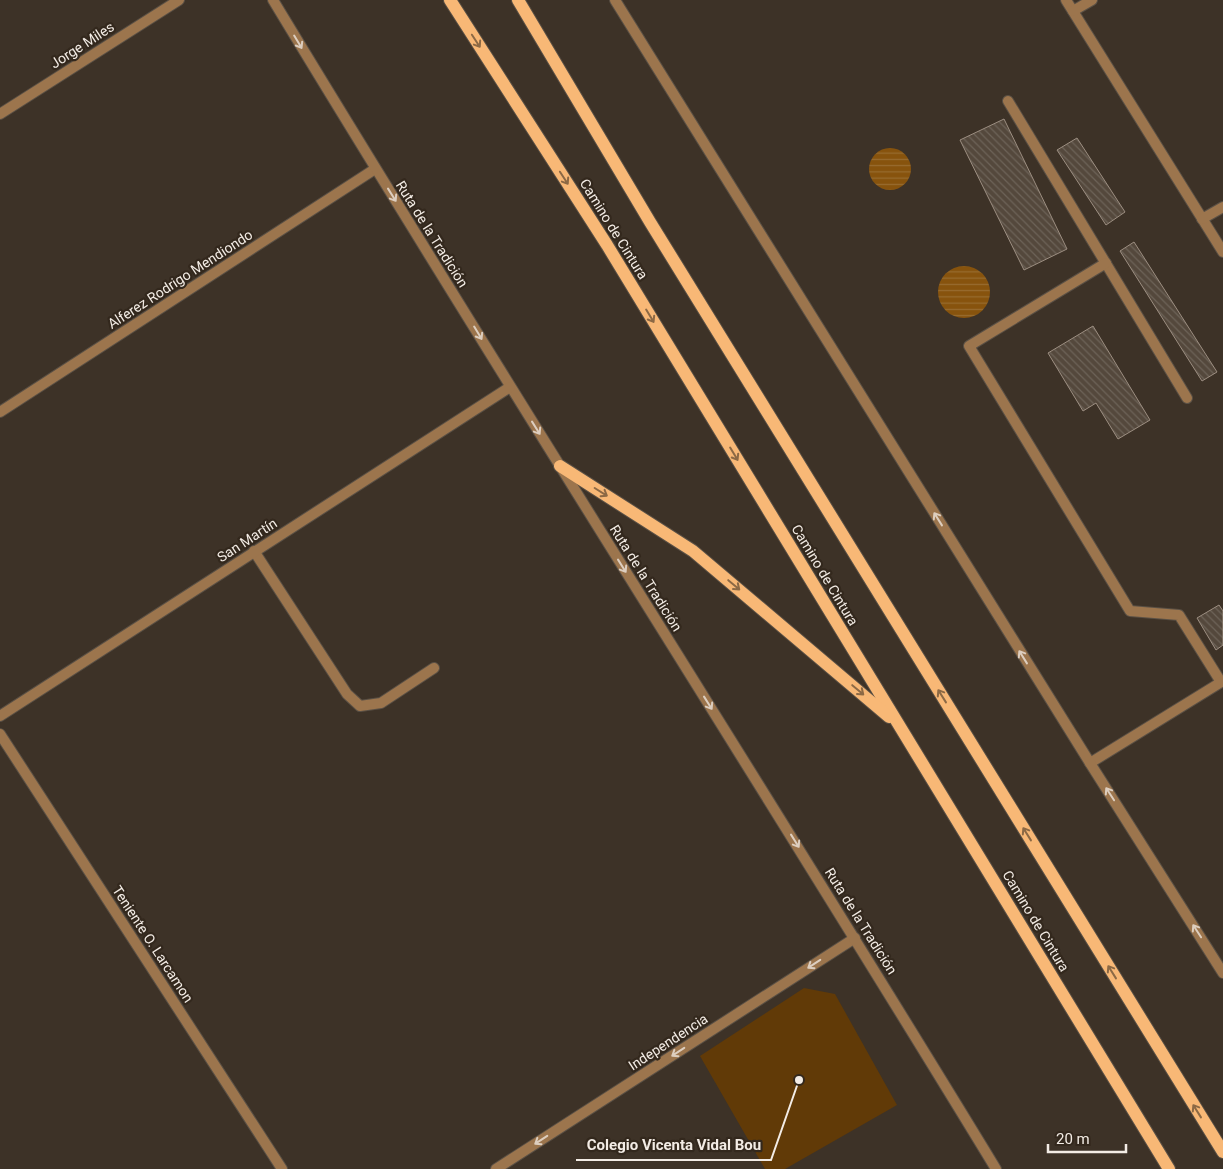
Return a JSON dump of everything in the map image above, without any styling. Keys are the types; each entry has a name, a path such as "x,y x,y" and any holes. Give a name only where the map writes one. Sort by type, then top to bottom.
{"main road":[{"name":"Camino de Cintura","path":"450,0 607,245 1169,1169"},
{"path":"518,0 655,230 1223,1152"},
{"path":"560,466 694,551 899,725"}],"street":[{"name":"Jorge Miles","path":"0,114 179,0"},
{"name":"Ruta de la Tradición","path":"273,0 375,169 855,938 996,1169"},
{"path":"615,0 1090,763 1223,973"},
{"path":"1066,0 1223,252"},
{"path":"1073,11 1092,0"},
{"path":"1008,101 1187,398"},
{"name":"Alferez Rodrigo Mendiondo","path":"0,412 375,169"},
{"path":"1202,220 1223,207"},
{"path":"1090,763 1222,681 1179,615 1130,611 969,346 1106,263"},
{"name":"San Martín","path":"0,716 510,387"},
{"path":"254,551 347,694 360,706 382,703 434,668"},
{"name":"Teniente O. Larcamon","path":"0,734 282,1169"},
{"name":"Independencia","path":"496,1169 855,938"},
{"path":"1213,957 1223,951"}],"shaded area":[{"path":"890,148 905,154 911,169 905,184 890,190 875,184 869,169 875,154"},
{"path":"959,266 969,266 983,273 990,287 990,297 983,311 969,318 959,318 949,314 942,307 938,297 938,287 942,277 949,270"},
{"path":"804,988 835,994 897,1105 785,1169 765,1169 700,1056"}],"building":[{"path":"1004,119 1067,249 1024,270 960,140"},
{"path":"1077,138 1125,212 1106,225 1057,150"},
{"path":"1134,242 1217,372 1202,381 1120,251"},
{"path":"1093,326 1150,420 1118,439 1096,403 1083,411 1048,353"},
{"path":"1219,605 1223,611 1223,645 1216,650 1197,618"}],"place":[{"name":"Colegio Vicenta Vidal Bou","path":"799,1080"}]}
